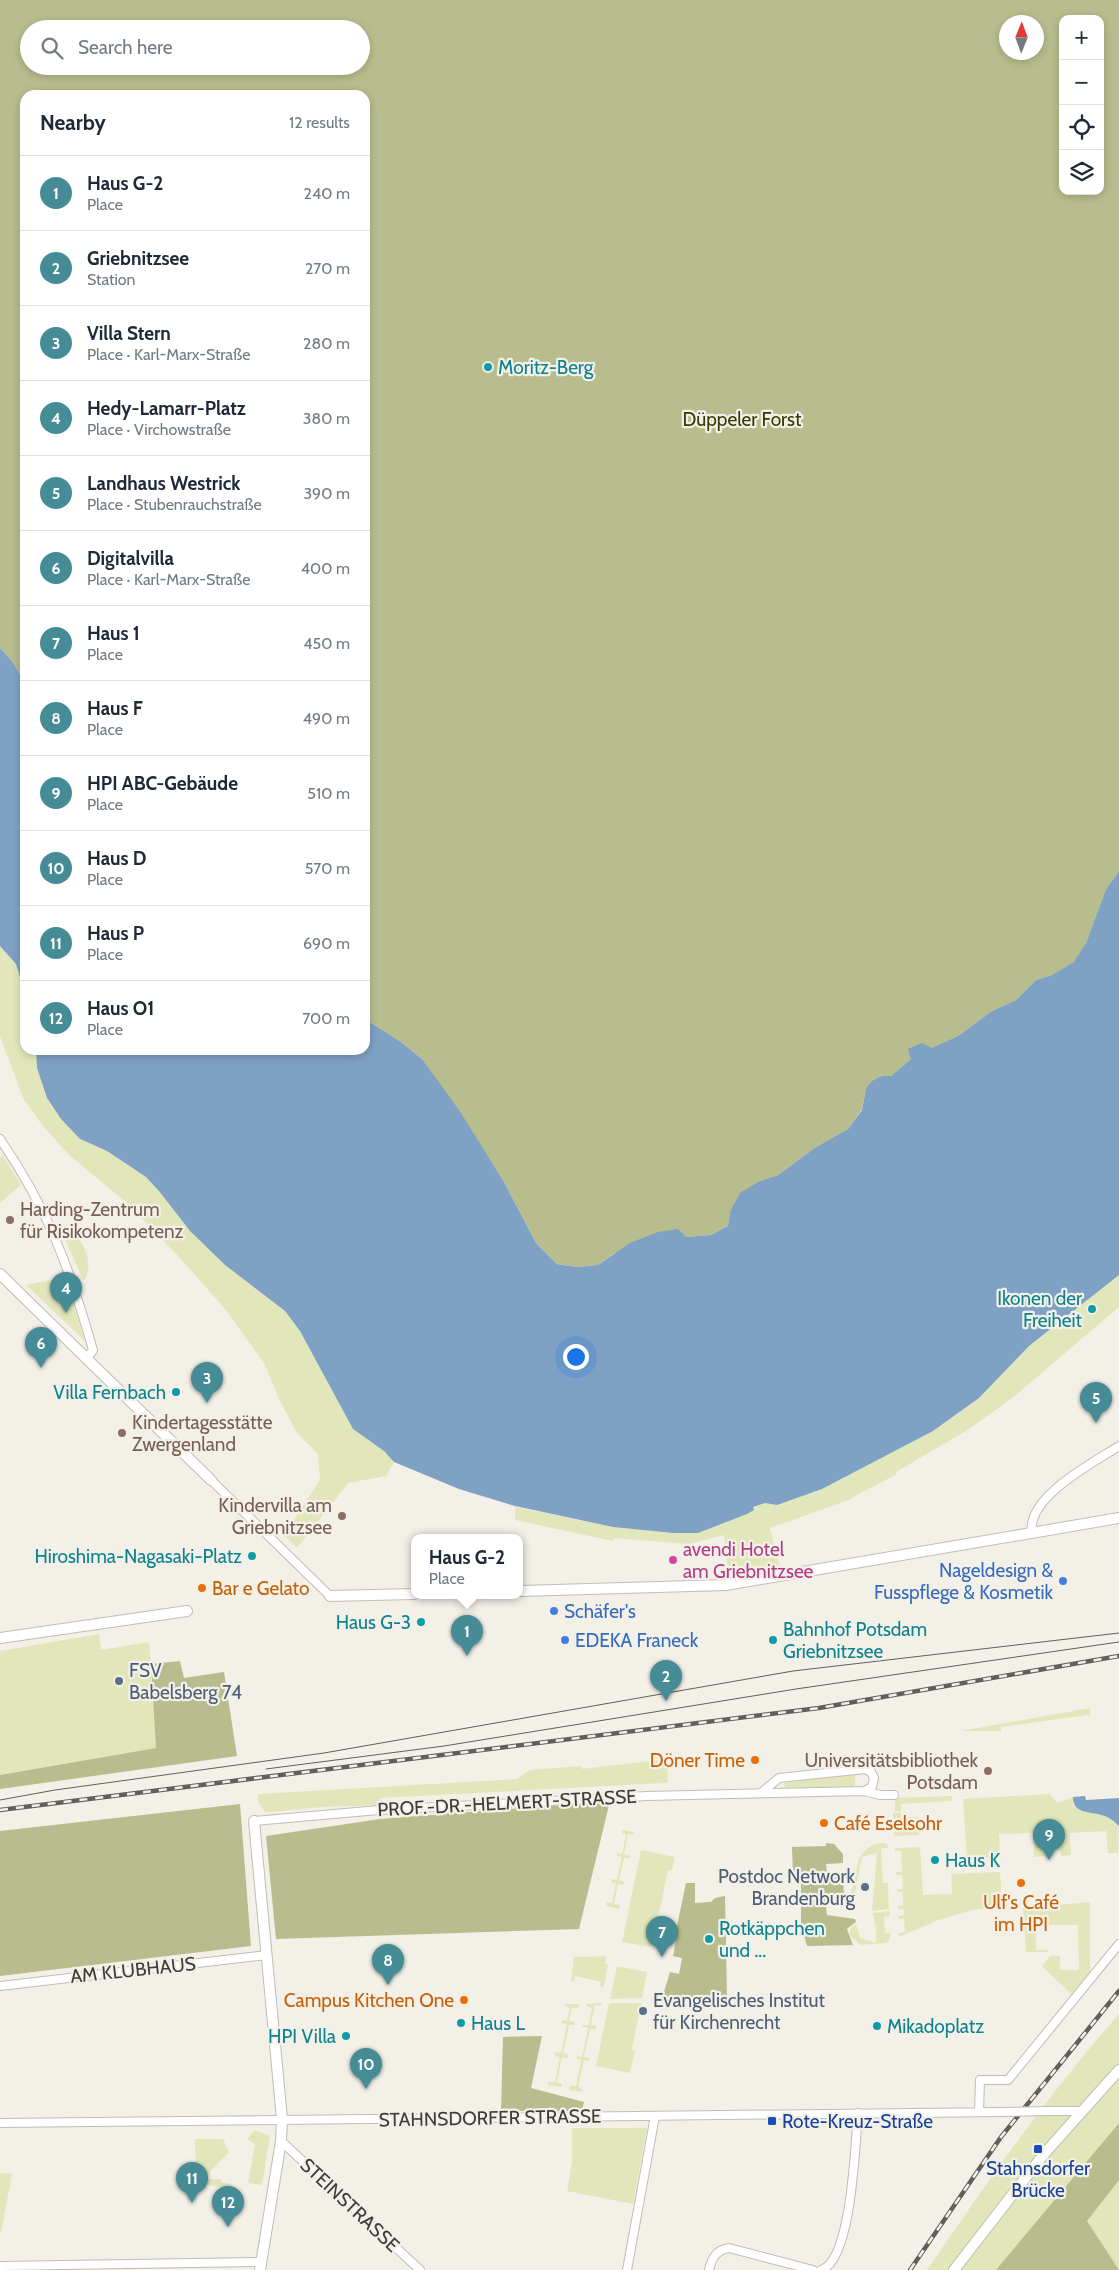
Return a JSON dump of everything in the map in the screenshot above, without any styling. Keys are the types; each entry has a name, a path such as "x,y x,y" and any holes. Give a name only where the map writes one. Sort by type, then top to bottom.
{"street":[{"path":"0,1139 21,1170 46,1215 72,1277 94,1350 87,1358"},
{"path":"0,1274 330,1596 411,1594"},
{"path":"1032,1533 1030,1524 1044,1501 1061,1485 1119,1446"},
{"path":"523,1591 726,1585 1119,1518"},
{"path":"0,1638 187,1611"},
{"path":"761,1793 779,1778 862,1770 871,1772 874,1781 872,1786 864,1791"},
{"name":"PROF.-DR.-HELMERT-STRASSE","path":"254,1821 428,1807 647,1796 864,1791 880,1796 894,1795"},
{"path":"0,2266 260,2266 281,2140 282,2119 254,1821"},
{"path":"980,2112 980,2080 1008,2080 1119,1944"},
{"name":"AM KLUBHAUS","path":"0,1986 267,1955"},
{"path":"954,2270 1033,2168 1119,2070"},
{"name":"STAHNSDORFER STRASSE","path":"0,2123 1082,2111"},
{"path":"820,2270 828,2267 834,2261 846,2226 858,2113"},
{"path":"627,2270 655,2116"},
{"name":"STEINSTRASSE","path":"281,2140 420,2270"},
{"path":"709,2270 712,2260 717,2253 729,2248 813,2270"}],"green space":[{"name":"Düppeler Forst","path":"0,0 1119,0 1119,871 1106,889 1086,943 1075,962 1052,975 1036,980 1016,1000 992,1011 958,1036 911,1059 891,1076 882,1076 866,1088 862,1109 848,1129 816,1147 778,1175 760,1181 730,1212 728,1226 711,1235 686,1237 615,1253 598,1265 577,1267 557,1264 536,1243 504,1182 422,1059 401,1042 370,1022 370,90 20,90 20,675 12,661 0,648"},
{"path":"0,946 16,964 20,977 20,1055 36,1055 37,1068 47,1098 61,1119 80,1139 107,1151 146,1177 190,1231 225,1265 285,1311 300,1331 353,1429 384,1451 394,1462 386,1476 348,1483 297,1548 284,1535 320,1480 318,1454 297,1433 279,1399 264,1363 225,1309 179,1257 126,1202 70,1156 42,1125 23,1098 0,1036"},
{"path":"3,1156 21,1185 0,1203 0,1158"},
{"path":"64,1227 76,1236 85,1249 88,1273 85,1280 83,1280 60,1228"},
{"path":"1119,1275 1119,1307 1016,1395 966,1431 896,1472 897,1474 846,1501 770,1528 780,1567 728,1575 724,1535 689,1544 614,1538 613,1541 515,1520 515,1507 613,1527 673,1533 747,1513 753,1507 765,1502 777,1505 822,1489 933,1431 979,1398 1029,1346"},
{"path":"65,1277 85,1341 26,1285"},
{"name":"FSV Babelsberg 74","path":"99,1634 101,1650 149,1642 157,1748 0,1775 0,1651"},
{"path":"180,1661 184,1678 224,1672 237,1756 0,1789 0,1775 156,1748 151,1664"},
{"path":"1090,1708 1090,1718 1088,1715 1001,1727 1001,1731 961,1731"},
{"path":"667,1759 668,1782 664,1783 380,1798 380,1805 322,1807 271,1812 265,1812 258,1802 258,1794 517,1779 530,1770 581,1766 582,1769"},
{"path":"855,1774 855,1787 785,1788 784,1783"},
{"path":"1050,1794 1057,1803 1073,1797 1073,1804 1076,1807 1083,1811 1105,1816 1119,1826 1118,1853 1108,1853 1106,1831 1070,1833 1071,1855 1061,1856 1060,1850 1045,1851 1045,1856 1034,1857 1033,1833 999,1834 1000,1857 967,1859 963,1799"},
{"path":"952,1796 952,1801 901,1804 901,1811 895,1811 895,1798"},
{"path":"610,1801 579,1929 276,1939 266,1836 380,1819"},
{"path":"240,1804 251,1946 0,1976 0,1831"},
{"path":"901,1812 901,1818 919,1817 919,1835 894,1836 893,1813"},
{"path":"622,1830 634,1832 634,1835 628,1834 624,1854 630,1856 629,1858 624,1858 619,1880 624,1882 624,1885 618,1884 614,1904 620,1905 619,1909 606,1906 607,1902 612,1903 616,1884 611,1882 612,1879 617,1880 622,1857 617,1856 617,1853 622,1854 626,1834 622,1833"},
{"path":"826,1843 834,1844 843,1854 843,1863 826,1864 827,1874 843,1873 844,1898 827,1898 827,1915 855,1919 856,1922 847,1929 853,1945 807,1946 801,1924 801,1885 797,1883 793,1875 792,1847 826,1846"},
{"path":"883,1843 887,1844 888,1848 881,1848 883,1883 888,1883 889,1909 872,1911 877,1853 862,1857 854,1898 850,1898 850,1896 861,1856 869,1847"},
{"path":"920,1847 923,1895 952,1894 951,1874 1000,1872 1002,1905 969,1911 936,1921 899,1937 899,1933 905,1932 904,1919 898,1919 898,1916 904,1915 904,1909 898,1909 898,1906 903,1905 903,1892 897,1892 897,1889 903,1889 902,1875 896,1875 896,1872 902,1872 901,1851 895,1851 895,1848"},
{"path":"641,1850 675,1857 672,1870 668,1870 652,1947 622,1942"},
{"path":"686,1883 695,1883 695,1903 711,1902 715,1898 725,1896 727,1998 662,1998 670,1972 679,1974 682,1958 673,1956 676,1940 674,1940"},
{"path":"1090,1902 1090,1972 1071,1994 1042,1966 1050,1956 1060,1956 1060,1970 1079,1970 1078,1925 1036,1925 1036,1950 1048,1950 1048,1952 1026,1952 1023,1908"},
{"path":"890,1911 890,1916 884,1917 885,1933 890,1933 890,1939 886,1943 860,1945 850,1935 850,1929 856,1924 860,1938 876,1943 873,1913"},
{"path":"606,1956 605,1963 608,1964 604,1987 600,1987 601,1982 575,1976 574,1982 571,1981 574,1957"},
{"path":"617,1966 647,1972 642,1998 610,1999"},
{"path":"601,2003 601,2006 595,2005 591,2025 596,2026 596,2029 590,2029 584,2057 590,2058 589,2061 584,2060 578,2086 583,2090 581,2092 570,2090 569,2086 576,2086 581,2060 576,2059 577,2056 582,2057 588,2028 582,2027 583,2025 589,2025 592,2008 586,2006 587,2004"},
{"path":"609,2003 641,2003 632,2050 635,2051 630,2073 596,2066"},
{"path":"565,2004 579,2004 578,2008 572,2008 569,2021 575,2022 574,2025 569,2025 563,2053 569,2054 568,2058 562,2057 557,2082 562,2084 561,2087 548,2085 548,2082 555,2082 560,2057 555,2056 555,2052 561,2053 567,2024 561,2023 562,2020 567,2021 570,2008 564,2006"},
{"path":"1119,2014 1119,2270 927,2270 995,2171 1067,2075"},
{"path":"542,2036 531,2088 584,2102 582,2111 501,2111 503,2037"},
{"path":"1119,2123 1119,2180 1087,2221 1119,2270 996,2270"},
{"path":"572,2128 647,2128 633,2204 567,2191 572,2162"},
{"path":"255,2130 270,2136 262,2185 248,2183 255,2144 247,2139"},
{"path":"195,2139 223,2139 229,2152 203,2179 221,2179 223,2183 231,2184 231,2189 196,2183"},
{"path":"0,2173 12,2174 1,2233 0,2233"}],"water":[{"path":"0,648 12,661 20,675 20,977 16,964 0,946"},
{"path":"1119,871 1119,1275 1029,1346 979,1398 933,1431 822,1489 777,1505 765,1503 753,1507 754,1510 747,1514 698,1533 673,1533 613,1527 515,1506 459,1489 394,1462 384,1451 353,1429 300,1331 285,1311 225,1265 190,1231 146,1177 107,1151 80,1139 61,1119 47,1098 37,1068 36,1055 370,1055 370,1022 401,1042 422,1059 459,1110 504,1182 536,1243 557,1264 577,1267 598,1265 630,1243 658,1232 678,1229 686,1237 711,1235 728,1226 730,1212 740,1193 760,1181 778,1175 816,1147 848,1129 862,1110 866,1088 872,1081 882,1076 891,1076 911,1059 908,1049 922,1043 932,1048 958,1036 992,1011 1016,1000 1036,980 1052,975 1074,962 1086,943 1106,889"},
{"path":"1085,1796 1086,1800 1119,1798 1119,1826 1106,1817 1079,1809 1073,1797"}],"tram line":[{"path":"0,1800 55,1790 324,1753 793,1671 1119,1633"},
{"path":"266,1769 444,1746 796,1689 1119,1642"}],"railway":[{"path":"0,1810 819,1708 1119,1656"},
{"path":"910,2270 1001,2137 1119,1991"}],"place":[{"name":"Moritz-Berg","path":"488,367"},
{"name":"Harding-Zentrum für Risikokompetenz","path":"10,1220"},
{"name":"Ikonen der Freiheit","path":"1092,1309"},
{"name":"Hedy-Lamarr-Platz","path":"66,1313"},
{"name":"Digitalvilla","path":"41,1368"},
{"name":"Villa Fernbach","path":"176,1392"},
{"name":"Villa Stern","path":"207,1403"},
{"name":"Landhaus Westrick","path":"1096,1423"},
{"name":"Kindertagesstätte Zwergenland","path":"122,1433"},
{"name":"Kindervilla am Griebnitzsee","path":"342,1516"},
{"name":"Hiroshima-Nagasaki-Platz","path":"252,1556"},
{"name":"avendi Hotel am Griebnitzsee","path":"673,1560"},
{"name":"Nageldesign & Fusspflege & Kosmetik","path":"1063,1581"},
{"name":"Bar e Gelato","path":"202,1588"},
{"name":"Schäfer's","path":"554,1611"},
{"name":"Haus G-3","path":"421,1622"},
{"name":"EDEKA Franeck","path":"565,1640"},
{"name":"Bahnhof Potsdam Griebnitzsee","path":"773,1640"},
{"name":"Haus G-2","path":"467,1656"},
{"name":"FSV Babelsberg 74","path":"119,1681"},
{"name":"Griebnitzsee","path":"666,1701"},
{"name":"Döner Time","path":"755,1760"},
{"name":"Universitätsbibliothek Potsdam","path":"988,1771"},
{"name":"Café Eselsohr","path":"824,1823"},
{"name":"Haus K","path":"935,1860"},
{"name":"HPI ABC-Gebäude","path":"1049,1860"},
{"name":"Ulf's Café im HPI","path":"1021,1883"},
{"name":"Postdoc Network Brandenburg","path":"865,1887"},
{"name":"Rotkäppchen und ...","path":"709,1939"},
{"name":"Haus 1","path":"662,1957"},
{"name":"Haus F","path":"388,1985"},
{"name":"Campus Kitchen One","path":"464,2000"},
{"name":"Evangelisches Institut für Kirchenrecht","path":"643,2011"},
{"name":"Haus L","path":"461,2023"},
{"name":"Mikadoplatz","path":"877,2026"},
{"name":"HPI Villa","path":"346,2036"},
{"name":"Haus D","path":"366,2089"},
{"name":"Rote-Kreuz-Straße","path":"772,2121"},
{"name":"Stahnsdorfer Brücke","path":"1038,2149"},
{"name":"Haus P","path":"192,2203"},
{"name":"Haus O1","path":"228,2227"}]}
